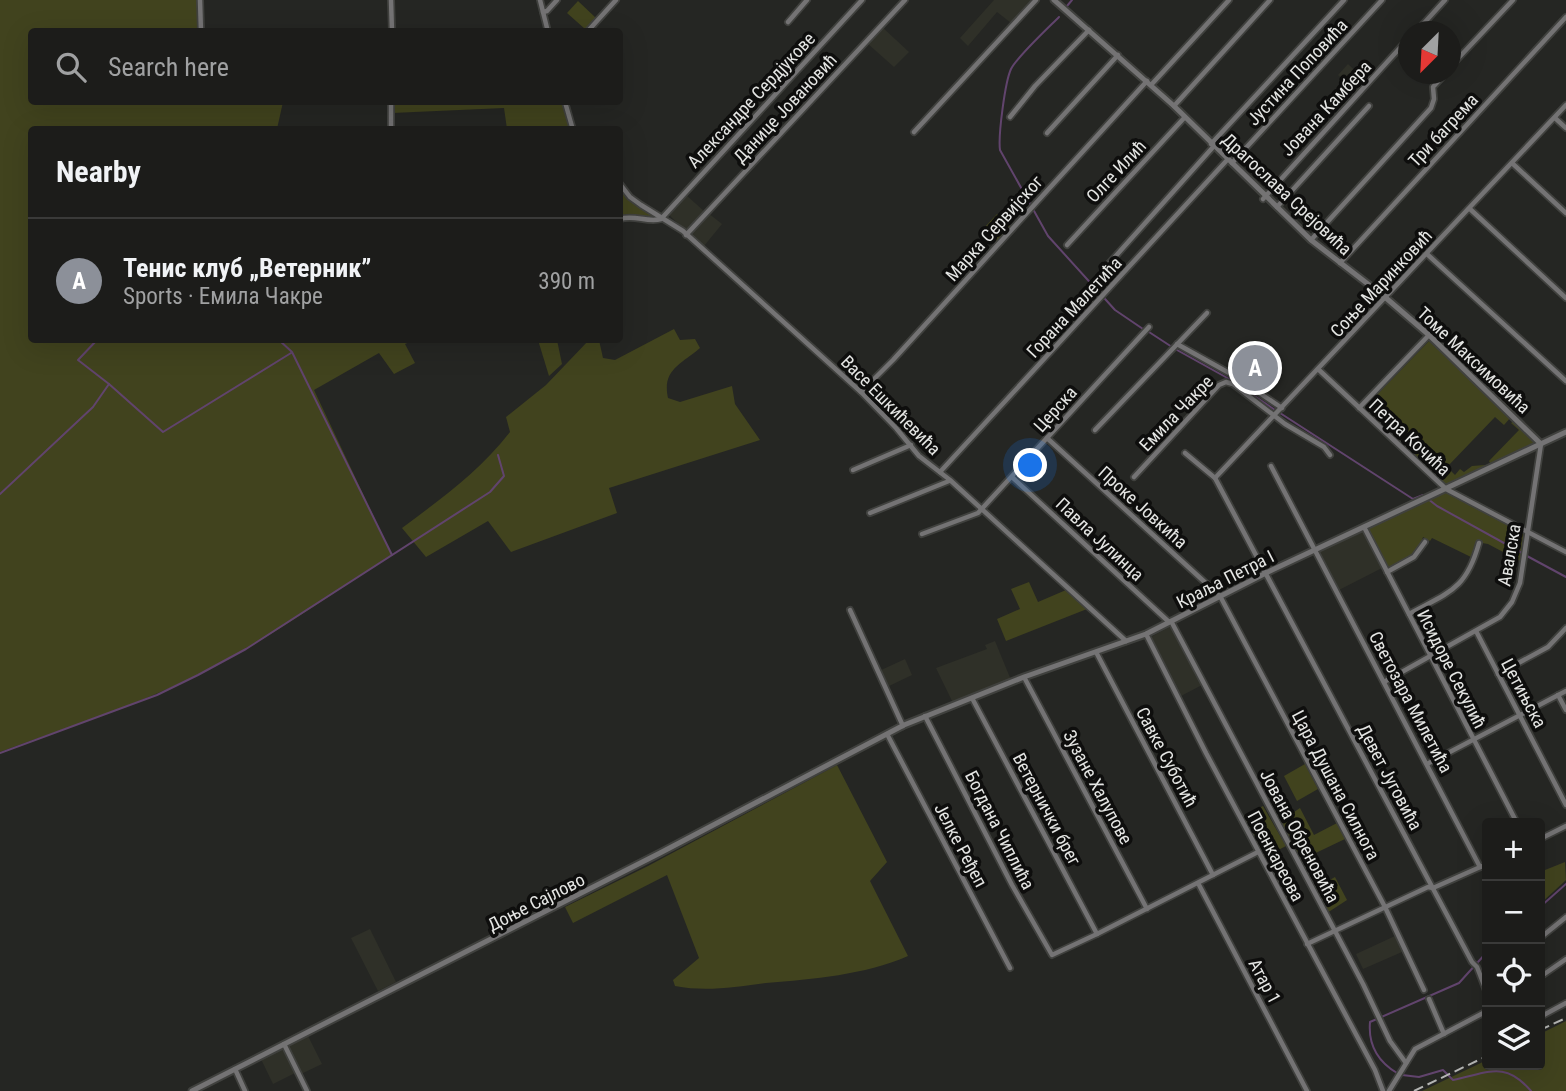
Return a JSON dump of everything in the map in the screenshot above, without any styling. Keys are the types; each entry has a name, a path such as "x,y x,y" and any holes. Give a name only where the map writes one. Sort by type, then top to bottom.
{"street":[{"path":"200,0 201,28"},
{"path":"391,0 391,28"},
{"path":"540,0 547,28"},
{"path":"543,12 557,0"},
{"path":"591,28 616,0"},
{"path":"788,22 807,0"},
{"name":"Александре Сердјукове","path":"661,219 862,0"},
{"name":"Данице Јовановић","path":"686,235 905,0"},
{"path":"914,132 1036,0"},
{"name":"Драгослава Срејовића","path":"1054,0 1174,106 1264,197 1311,240 1386,298"},
{"name":"Марка Сервијског","path":"861,392 1229,0"},
{"path":"1174,106 1270,0"},
{"path":"1105,268 1343,0"},
{"name":"Јустина Поповића","path":"1230,161 1382,0"},
{"path":"1426,21 1444,0"},
{"path":"1461,56 1513,0"},
{"name":"Три багрема","path":"1340,263 1566,17"},
{"path":"1010,117 1035,86 1089,30"},
{"name":"Јована Камбера","path":"1264,197 1398,51"},
{"path":"1046,133 1118,55"},
{"path":"1311,240 1431,108 1436,84"},
{"path":"391,105 391,126"},
{"path":"566,105 572,126"},
{"name":"Соње Маринковић","path":"1215,478 1566,105"},
{"path":"1277,207 1369,106"},
{"name":"Олге Илић","path":"1067,245 1185,117"},
{"path":"1555,118 1566,128"},
{"name":"Горана Малетића","path":"940,472 1230,161"},
{"path":"1512,163 1566,214"},
{"name":"Васе Ешкићевића","path":"623,188 630,197 677,227 861,392 919,456 950,480 1126,642"},
{"path":"1470,208 1566,298"},
{"path":"623,218 631,216 654,221 661,219"},
{"path":"1427,254 1566,382"},
{"name":"Томе Максимовића","path":"1386,298 1429,335 1541,444"},
{"path":"1095,430 1207,313"},
{"name":"Церска","path":"981,510 1150,327"},
{"path":"1359,408 1429,335"},
{"name":"Емила Чакре","path":"1177,344 1231,374 1282,408"},
{"name":"Емила Чакре","path":"1231,374 1251,351"},
{"name":"Петра Кочића","path":"1318,369 1446,489 1566,552"},
{"name":"Емила Чакре","path":"1134,477 1221,383 1233,384 1274,416"},
{"path":"1274,416 1324,447 1331,455"},
{"name":"Краља Петра I","path":"888,734 925,716 1024,677 1146,634 1266,573 1566,432"},
{"name":"Проке Јовкића","path":"1047,438 1220,596"},
{"name":"Авалска","path":"1384,682 1500,617 1512,602 1520,583 1541,444"},
{"path":"853,470 911,445"},
{"path":"1185,453 1215,478"},
{"name":"Светозара Милетића","path":"1271,466 1480,867"},
{"name":"Павла Јулинца","path":"1012,477 1170,622"},
{"name":"Девет Југовића","path":"1215,478 1482,980"},
{"path":"870,513 950,480"},
{"path":"922,534 981,510"},
{"name":"Исидоре Секулић","path":"1364,527 1514,818"},
{"path":"1387,572 1414,557 1425,542"},
{"path":"1409,614 1454,590 1461,583 1474,563 1479,543"},
{"name":"Цара Душана Силнога","path":"1220,596 1385,907 1424,990"},
{"path":"850,610 903,726"},
{"name":"Јована Обреновића","path":"1170,622 1335,931 1390,1041 1406,1063"},
{"path":"1499,674 1550,645 1566,628"},
{"name":"Цетињска","path":"1476,631 1566,805"},
{"name":"Поенкареова","path":"1146,634 1258,852 1375,1070 1383,1091"},
{"name":"Савке Суботић","path":"1096,652 1213,875"},
{"name":"Зузане Халупове","path":"1024,677 1147,909"},
{"path":"1427,764 1566,691"},
{"path":"1559,695 1566,710"},
{"name":"Ветернички брег","path":"972,698 1097,934"},
{"name":"Богдана Чиплића","path":"925,716 1012,885 1052,955 1097,934"},
{"name":"Јелке Ређеп","path":"888,734 1010,968"},
{"name":"Доње Сајлово","path":"192,1091 638,865 888,734"},
{"path":"1545,836 1566,826"},
{"path":"1097,934 1258,852"},
{"path":"1307,944 1428,887 1433,888 1480,867"},
{"name":"Атар 1","path":"1198,883 1307,1091"},
{"path":"1545,934 1566,917"},
{"path":"1545,974 1566,959"},
{"path":"1429,999 1444,1034"},
{"path":"1545,1014 1566,1003"},
{"path":"1389,1091 1421,1044 1482,1014"},
{"path":"284,1045 307,1091"},
{"path":"234,1069 245,1091"}],"shaded area":[{"path":"994,0 1031,0 1011,23 997,12 968,46 960,38"},
{"path":"882,27 909,52 894,67 867,43"},
{"path":"1348,64 1365,80 1355,90 1338,75"},
{"path":"686,195 705,212 687,232 668,214"},
{"path":"708,213 722,224 704,246 690,234"},
{"path":"1362,530 1382,568 1339,590 1319,551"},
{"path":"1171,626 1202,685 1181,696 1151,637"},
{"path":"995,641 1011,680 952,701 936,668 987,649 985,645"},
{"path":"905,659 912,675 887,687 879,671"},
{"path":"370,929 396,982 378,991 351,938"},
{"path":"1395,936 1402,952 1363,969 1356,954"},
{"path":"308,1036 322,1064 301,1074 288,1046"},
{"path":"283,1048 295,1073 273,1084 261,1059"}],"green space":[{"path":"0,0 198,0 199,28 28,28 28,105 282,105 278,126 28,126 28,343 407,343 405,344 415,363 394,374 379,353 314,390 392,555 271,634 221,663 123,707 0,752"},
{"path":"578,1 596,18 584,28 567,13"},
{"path":"393,105 564,105 569,126 507,126 504,108 392,113"},
{"path":"623,191 655,218 623,215"},
{"path":"997,214 1013,229 999,243 983,229"},
{"path":"674,329 680,340 695,339 700,348 670,374 668,398 680,402 732,386 735,404 760,440 609,488 617,513 511,552 488,521 426,557 402,528 486,460 510,432 506,417 546,385 586,343 600,343 603,358 615,360"},
{"path":"1429,341 1511,417 1504,425 1495,417 1447,467 1455,475 1460,469 1464,472 1472,466 1486,467 1447,486 1366,406"},
{"path":"539,343 558,343 562,364 549,376"},
{"path":"1254,354 1272,370 1257,386 1236,373"},
{"path":"1515,420 1537,443 1491,465 1489,461 1519,430 1511,423"},
{"path":"1446,492 1525,534 1520,561 1488,544 1476,542 1471,557 1432,538 1430,541 1423,537 1414,553 1389,569 1368,528"},
{"path":"1029,582 1038,602 1066,590 1087,609 1006,641 997,619 1020,609 1011,589"},
{"path":"1305,764 1318,789 1297,801 1284,776"},
{"path":"837,765 887,862 870,881 908,956 874,968 820,978 720,988 675,986 673,980 699,958 667,875 573,923 565,907"},
{"path":"1263,806 1286,846 1263,858 1241,817"},
{"path":"1300,808 1314,835 1337,823 1345,839 1301,860 1279,822"},
{"path":"1565,862 1566,880 1545,899 1545,881 1545,870"},
{"path":"1335,877 1347,900 1327,913 1314,889"},
{"path":"1566,1021 1566,1091 1422,1091 1482,1062 1482,1070 1545,1070 1545,1032"}],"waterway":[{"path":"1067,6 1072,0"},
{"path":"1059,17 1011,69 1002,109 1000,150 1048,236 1115,310 1143,329"},
{"path":"1149,332 1172,347"},
{"path":"0,494 93,407 109,384 78,360 94,343"},
{"path":"282,343 292,352 392,555"},
{"path":"1177,350 1231,380 1275,410"},
{"path":"109,384 163,432 291,353"},
{"path":"1280,413 1413,499 1423,495 1437,506 1522,553"},
{"path":"0,753 157,695 246,649 490,492 504,476 498,455"},
{"path":"1527,556 1566,577"},
{"path":"1545,903 1566,884"},
{"path":"1397,1073 1375,1052 1370,1022 1459,983 1482,958"},
{"path":"1402,1075 1419,1077 1443,1070 1453,1080 1486,1072 1504,1072 1522,1081 1531,1091"}],"railway":[{"path":"1545,1028 1566,1018"},
{"path":"1414,1091 1482,1058"}],"place":[{"name":"Тенис клуб „Ветерник”","path":"1255,368"}]}
